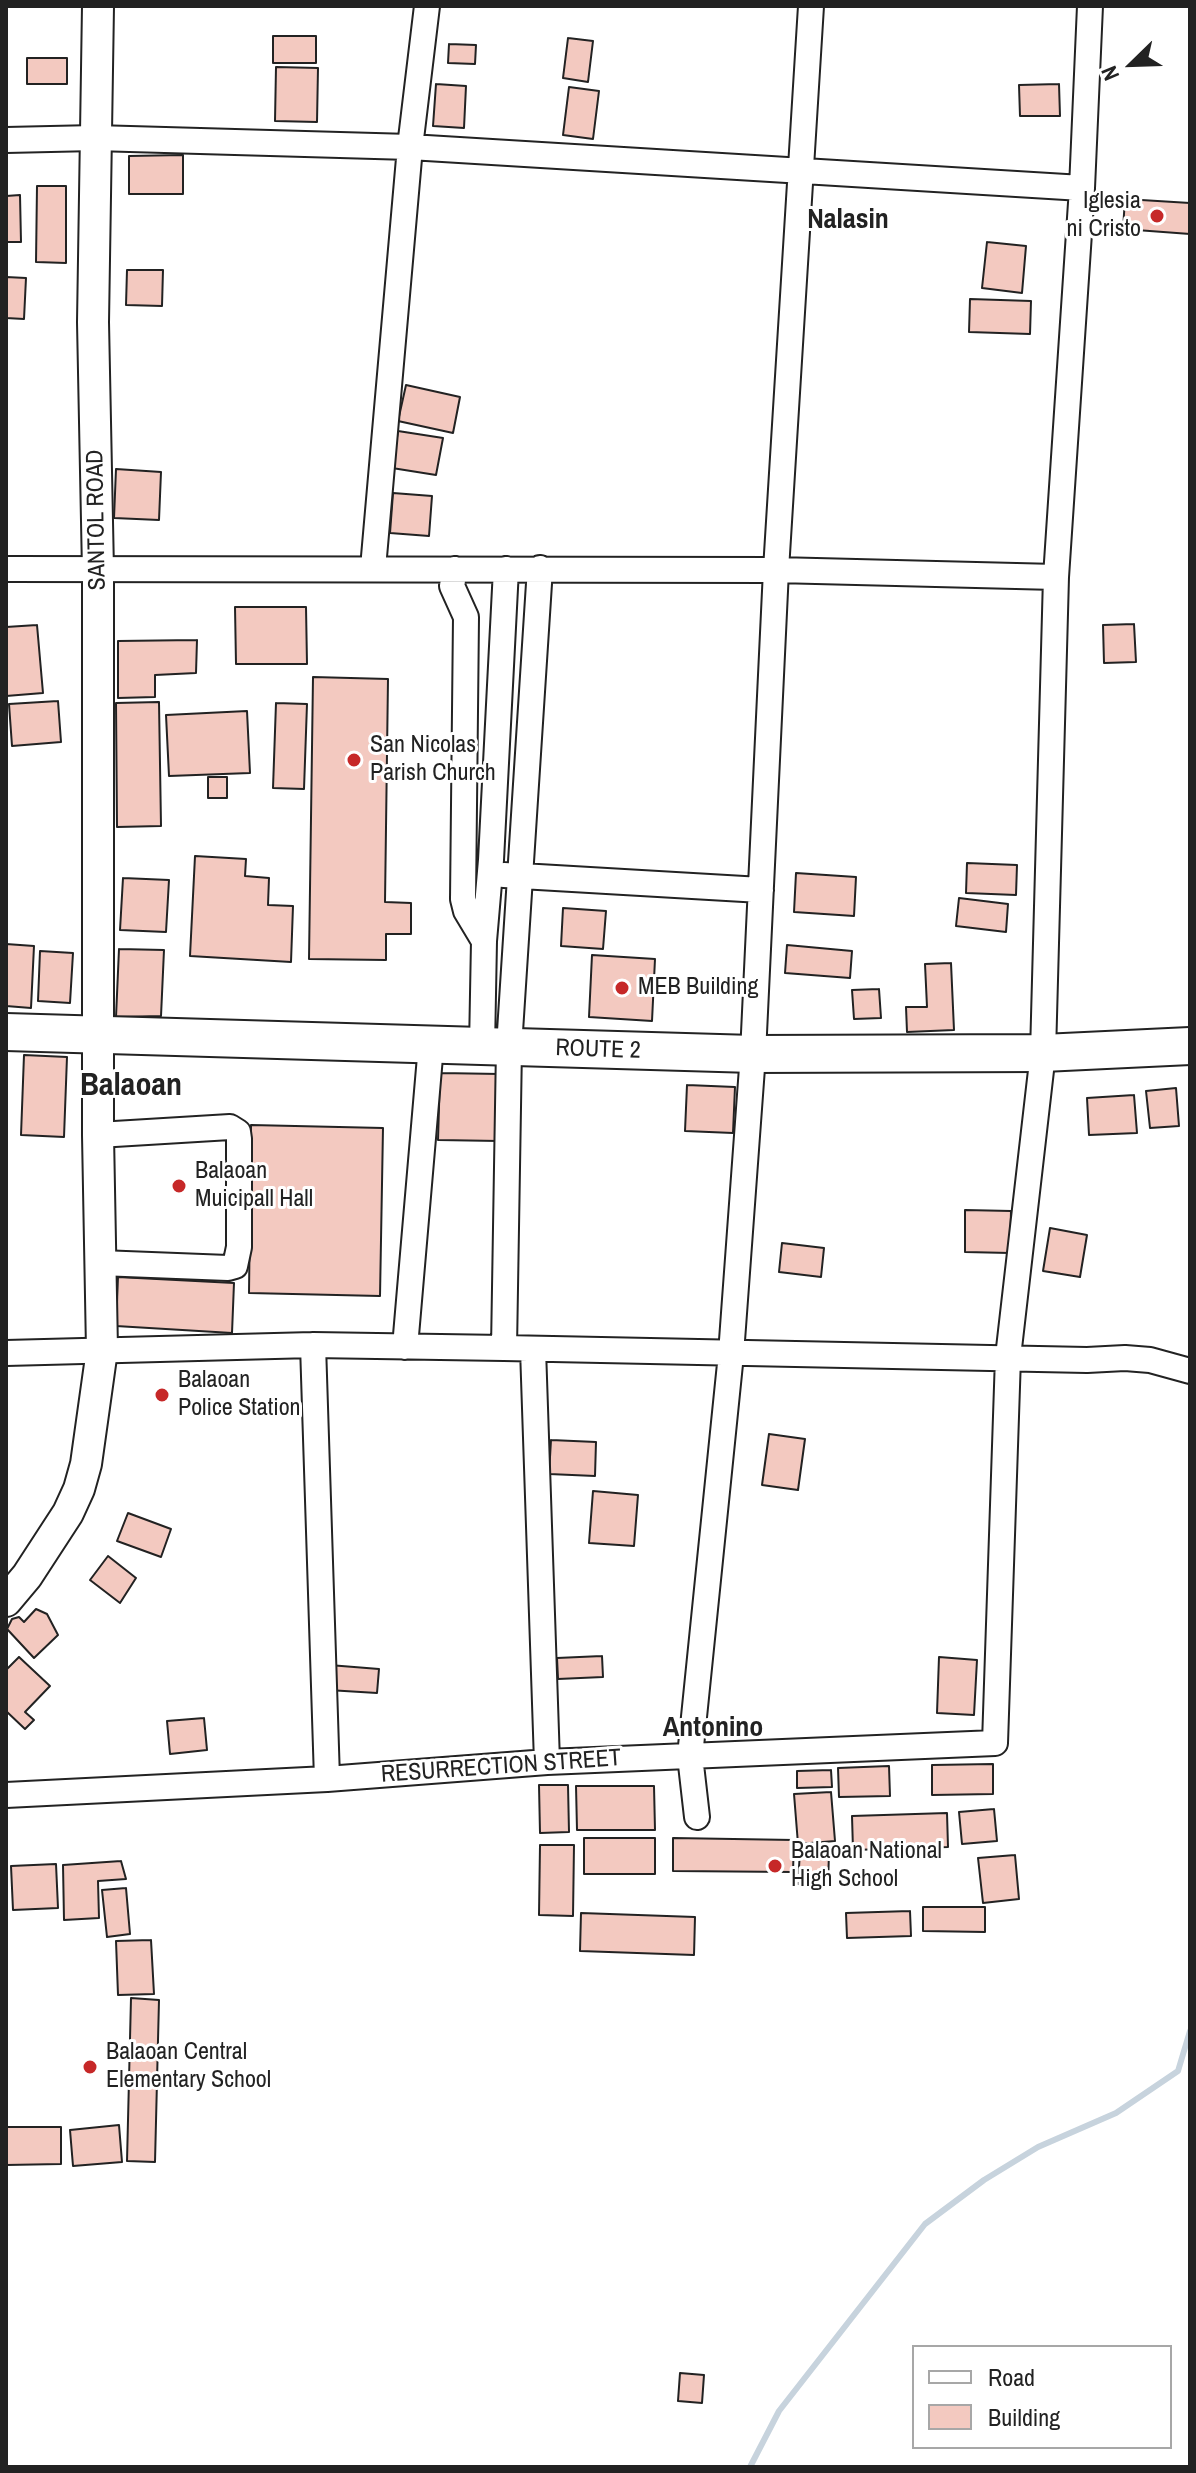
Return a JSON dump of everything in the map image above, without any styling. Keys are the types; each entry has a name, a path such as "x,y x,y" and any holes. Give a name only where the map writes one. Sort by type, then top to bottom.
{"highway":[{"name":"ROUTE 2","path":"6,1032 753,1054 1043,1053 1190,1046"}],"main road":[{"name":"SANTOL ROAD","path":"6,1601 27,1576 68,1513 79,1489 86,1464 102,1350 98,1135 98,571 93,322 98,6"}],"street":[{"path":"373,568 410,147 427,6"},
{"path":"697,1817 690,1756 731,1354 753,1054 776,570 811,6"},
{"path":"1008,1357 1043,1053 1056,577 1082,188 1090,6"},
{"path":"6,140 95,138 410,147 1082,188"},
{"path":"6,569 540,568 1056,577"},
{"path":"495,1047 520,876 540,568"},
{"path":"455,569 452,586 466,617 463,899 466,911 484,941"},
{"path":"504,1348 495,1047 484,941 506,569"},
{"path":"465,719 529,727"},
{"path":"490,875 761,890"},
{"path":"405,1347 431,1045"},
{"path":"98,1135 230,1127 238,1132 239,1139 239,1247 235,1266 100,1263"},
{"path":"313,1345 327,1779"},
{"path":"6,1353 313,1345 1087,1360 1125,1358 1150,1360 1190,1371"},
{"path":"533,1349 547,1762"},
{"name":"RESURRECTION STREET","path":"6,1795 327,1779 547,1762 995,1743 1008,1357"}],"building":[{"path":"273,36 316,36 316,63 273,63"},
{"path":"568,38 593,41 588,82 563,78"},
{"path":"449,44 476,45 475,64 448,63"},
{"path":"27,58 67,58 67,84 27,84"},
{"path":"276,67 318,68 317,122 275,121"},
{"path":"436,84 466,86 464,128 433,126"},
{"path":"1059,84 1060,116 1020,116 1019,85"},
{"path":"569,87 599,91 593,139 563,135"},
{"path":"183,155 183,194 129,194 129,156"},
{"path":"37,186 66,186 66,263 36,262"},
{"path":"20,195 21,242 6,242 6,196"},
{"name":"Iglesia ni Cristo","path":"1125,199 1190,203 1190,234 1123,229"},
{"path":"987,242 1026,246 1022,293 982,288"},
{"path":"127,270 163,270 162,306 126,305"},
{"path":"6,277 26,278 24,319 6,318"},
{"path":"970,299 1031,301 1030,334 969,332"},
{"path":"406,385 460,397 453,433 398,421"},
{"path":"398,431 443,438 436,475 392,468"},
{"path":"116,469 161,472 159,520 114,518"},
{"path":"393,493 432,496 429,536 390,533"},
{"path":"235,607 306,607 307,664 236,664"},
{"path":"1134,624 1136,662 1104,663 1103,625"},
{"path":"37,625 43,693 6,696 6,627"},
{"path":"197,640 196,673 155,675 155,697 118,698 118,641"},
{"path":"313,677 388,679 385,902 411,903 411,934 386,934 386,960 309,959"},
{"path":"58,701 61,742 12,746 9,704"},
{"path":"159,702 161,826 117,827 116,703"},
{"path":"276,703 307,704 304,789 273,788"},
{"path":"247,711 250,773 169,776 166,715"},
{"path":"208,777 227,777 227,798 208,798"},
{"path":"195,856 246,859 245,876 269,878 268,905 293,906 291,962 190,956"},
{"path":"967,863 1017,865 1016,895 966,893"},
{"path":"796,873 856,877 854,916 794,912"},
{"path":"123,878 169,880 166,932 120,930"},
{"path":"959,898 1008,904 1006,932 956,926"},
{"path":"563,908 606,911 603,949 561,946"},
{"path":"6,944 34,946 31,1008 6,1006"},
{"path":"787,945 852,951 850,978 785,973"},
{"path":"119,949 164,950 161,1016 116,1017"},
{"path":"40,951 73,953 70,1003 38,1001"},
{"name":"MEB Building","path":"592,955 655,959 652,1021 589,1017"},
{"path":"951,963 954,1030 907,1032 906,1007 927,1007 925,964"},
{"path":"879,989 881,1018 854,1019 852,990"},
{"path":"24,1055 67,1057 64,1137 21,1135"},
{"path":"440,1073 500,1074 499,1141 438,1140"},
{"path":"687,1085 735,1087 733,1133 685,1131"},
{"path":"1176,1088 1179,1126 1150,1128 1146,1091"},
{"path":"1134,1095 1137,1133 1089,1135 1087,1098"},
{"path":"251,1125 383,1128 380,1296 249,1293"},
{"path":"965,1210 1011,1211 1010,1253 965,1252"},
{"path":"1050,1228 1087,1235 1080,1277 1043,1271"},
{"path":"782,1243 824,1248 821,1277 779,1272"},
{"path":"118,1277 234,1283 232,1333 116,1326"},
{"path":"769,1434 805,1439 798,1490 762,1485"},
{"path":"551,1440 596,1442 595,1476 549,1474"},
{"path":"593,1491 638,1495 634,1546 589,1543"},
{"path":"128,1513 171,1529 161,1557 117,1541"},
{"path":"108,1556 136,1578 120,1603 90,1580"},
{"path":"36,1609 47,1614 58,1635 34,1658 7,1629 12,1619 19,1617 24,1622"},
{"path":"602,1656 603,1677 558,1679 557,1658"},
{"path":"19,1657 50,1686 25,1712 34,1720 25,1729 6,1711 6,1670"},
{"path":"939,1657 977,1660 974,1715 937,1713"},
{"path":"329,1665 379,1669 377,1693 328,1690"},
{"path":"204,1718 207,1750 170,1754 167,1721"},
{"path":"993,1764 993,1794 932,1795 932,1765"},
{"path":"889,1766 890,1796 839,1797 838,1768"},
{"path":"831,1770 832,1787 797,1788 797,1771"},
{"path":"539,1785 568,1785 569,1832 540,1833"},
{"path":"576,1786 654,1786 655,1830 577,1830"},
{"path":"831,1792 835,1841 798,1844 794,1794"},
{"path":"994,1809 997,1841 962,1844 959,1812"},
{"path":"947,1813 948,1847 853,1850 852,1816"},
{"path":"584,1838 655,1838 655,1874 584,1874"},
{"path":"673,1838 794,1840 793,1872 673,1871"},
{"path":"540,1845 574,1845 573,1916 539,1915"},
{"path":"800,1851 829,1852 828,1886 798,1884"},
{"path":"1015,1855 1019,1899 983,1903 978,1858"},
{"path":"121,1861 126,1879 98,1881 99,1918 64,1920 63,1865"},
{"path":"56,1864 58,1908 13,1910 11,1866"},
{"path":"126,1888 130,1934 107,1937 102,1890"},
{"path":"923,1907 985,1907 985,1932 923,1931"},
{"path":"910,1911 911,1936 847,1938 846,1913"},
{"path":"581,1913 695,1917 694,1955 580,1951"},
{"path":"151,1940 154,1994 118,1995 116,1941"},
{"path":"131,1998 159,2000 155,2162 127,2161"},
{"path":"119,2125 122,2162 73,2166 70,2130"},
{"path":"6,2127 61,2127 61,2164 6,2165"},
{"path":"680,2373 704,2375 702,2403 678,2401"}],"waterway":[{"path":"750,2467 779,2411 925,2224 984,2180 1038,2147 1116,2113 1178,2071 1190,2031"}],"place":[{"name":"Iglesia ni Cristo","path":"1157,216"},
{"name":"San Nicolas Parish Church","path":"354,760"},
{"name":"MEB Building","path":"622,988"},
{"name":"Balaoan Muicipall Hall","path":"179,1186"},
{"name":"Balaoan Police Station","path":"162,1395"},
{"name":"Balaoan National High School","path":"775,1866"},
{"name":"Balaoan Central Elementary School","path":"90,2067"}],"district":[{"name":"Nalasin","path":"848,220"},
{"name":"Balaoan","path":"131,1086"},
{"name":"Antonino","path":"713,1728"}]}
